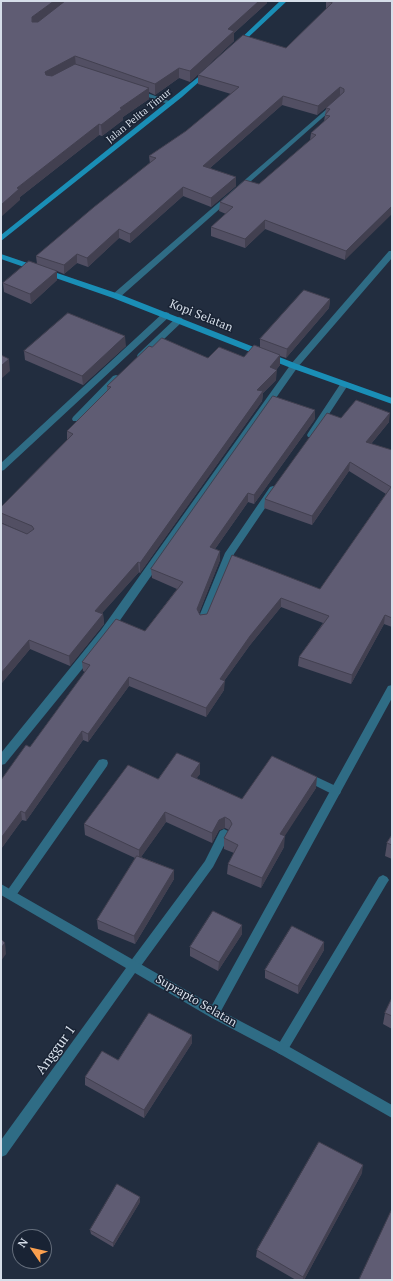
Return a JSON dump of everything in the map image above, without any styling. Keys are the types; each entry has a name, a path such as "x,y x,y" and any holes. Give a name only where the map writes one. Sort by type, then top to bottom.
{"street":[{"path":"232,49 284,1"},
{"name":"Jalan Pelita Timur","path":"1,239 215,65"},
{"path":"126,88 170,103"},
{"path":"116,296 340,99"},
{"path":"1,761 105,633 294,366 392,253"},
{"name":"Kopi Selatan","path":"1,256 116,296 294,366 392,401"},
{"path":"1,468 166,315"},
{"path":"134,362 179,320"},
{"path":"76,419 123,372"},
{"path":"307,440 344,384"},
{"path":"203,619 230,553 280,479"},
{"path":"214,1013 392,689"},
{"path":"6,892 103,763"},
{"path":"298,771 336,791"},
{"name":"Anggur 1","path":"1,1151 209,864 224,834"},
{"path":"282,1049 383,880"},
{"name":"Suprapto Selatan","path":"6,892 214,1013 282,1049 392,1112"}],"building":[{"path":"1,1 54,1 32,17 32,22 38,22 65,1 259,1 228,29 234,31 190,71 179,68 155,84 75,56 45,72 46,75 52,76 75,64 149,88 120,108 122,109 101,125 99,124 17,188 19,189 1,205"},
{"path":"326,1 392,1 392,206 346,251 265,220 245,239 211,227 233,207 220,202 245,180 259,184 316,135 311,133 330,116 325,115 330,109 326,108 344,92 344,89 340,87 318,106 283,96 203,166 236,177 211,198 183,187 130,234 119,229 87,258 77,254 64,265 36,256 94,207 156,158 149,156 186,131 239,87 198,75 243,35 286,48 332,3"},
{"path":"29,261 57,271 30,294 3,283"},
{"path":"304,290 330,299 287,349 260,339"},
{"path":"68,313 125,336 82,376 24,351"},
{"path":"162,338 208,358 219,347 244,357 254,345 280,355 270,367 277,370 257,390 263,391 140,563 138,562 95,611 103,614 69,656 29,640 1,673 1,523 27,534 34,529 32,526 1,513 1,507 73,434 67,431 111,387 107,386 149,346 152,347"},
{"path":"1,355 9,359 1,366"},
{"path":"273,396 315,410 254,495 248,493 210,547 220,551 197,609 200,615 207,614 232,555 320,589 391,487 350,462 312,516 265,499 327,413 341,418 356,400 390,413 366,442 392,450 392,618 385,615 352,675 299,657 329,616 281,598 250,636 220,679 225,681 206,708 129,677 88,734 82,731 25,813 21,811 1,838 1,780 26,745 30,747 90,665 82,662 116,619 145,631 183,582 151,569"},
{"path":"177,753 200,763 191,776 242,799 272,756 317,777 280,834 285,836 262,878 228,864 238,845 224,838 232,824 230,820 225,817 219,820 212,833 165,812 139,850 84,824 128,765 158,779"},
{"path":"392,835 392,845 387,843"},
{"path":"137,856 174,870 134,936 97,920"},
{"path":"213,911 242,925 219,962 190,947"},
{"path":"292,926 324,942 298,986 265,970"},
{"path":"1,939 5,943 1,948"},
{"path":"392,998 392,1016 385,1013"},
{"path":"149,1013 192,1035 144,1110 85,1077 102,1051 118,1060"},
{"path":"319,1142 363,1165 303,1277 257,1250"},
{"path":"117,1184 140,1197 113,1243 90,1230"},
{"path":"392,1209 392,1280 359,1280"}]}
